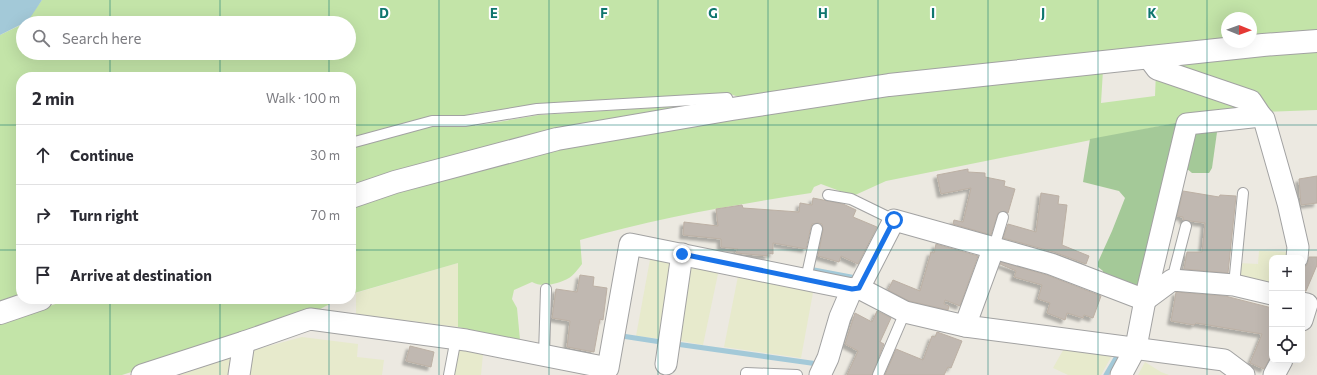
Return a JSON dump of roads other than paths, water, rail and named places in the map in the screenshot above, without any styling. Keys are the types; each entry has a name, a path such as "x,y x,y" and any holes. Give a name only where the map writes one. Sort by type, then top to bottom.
{"street":[{"path":"356,195 395,182 557,139 732,109 889,85 1148,57 1317,41"},
{"path":"1148,57 1156,69 1251,100 1264,119 1288,202 1298,247 1297,255"},
{"path":"1121,375 1136,347 1145,300 1187,124 1261,116"},
{"path":"820,375 828,358 840,317 894,220 1051,264 1145,300"},
{"path":"142,375 310,319 456,338 544,355 585,370 608,368 630,244 806,280 856,288 905,312 965,326 1136,347 1224,360 1244,375"},
{"path":"965,326 994,247"},
{"path":"665,370 682,254"},
{"path":"1145,300 1172,280 1234,285 1269,293"},
{"path":"0,313 26,304"},
{"path":"239,375 244,342"},
{"path":"1274,375 1280,363"}],"lane":[{"path":"356,142 432,121 465,121 537,109 727,98 732,109"},
{"path":"1234,285 1243,193"},
{"path":"828,195 851,199 894,220"},
{"path":"994,247 1003,217"},
{"path":"1172,280 1186,226"},
{"path":"806,280 817,229"},
{"path":"544,355 546,289"},
{"path":"878,375 905,312"},
{"path":"449,375 456,338"},
{"path":"746,375 746,373 797,375"}],"water":[{"path":"0,0 42,0 31,16 16,16 16,27 0,35"}],"waterway":[{"path":"814,270 856,278"},
{"path":"622,336 661,342"},
{"path":"676,344 818,364 819,362"},
{"path":"1106,375 1116,358"}]}
